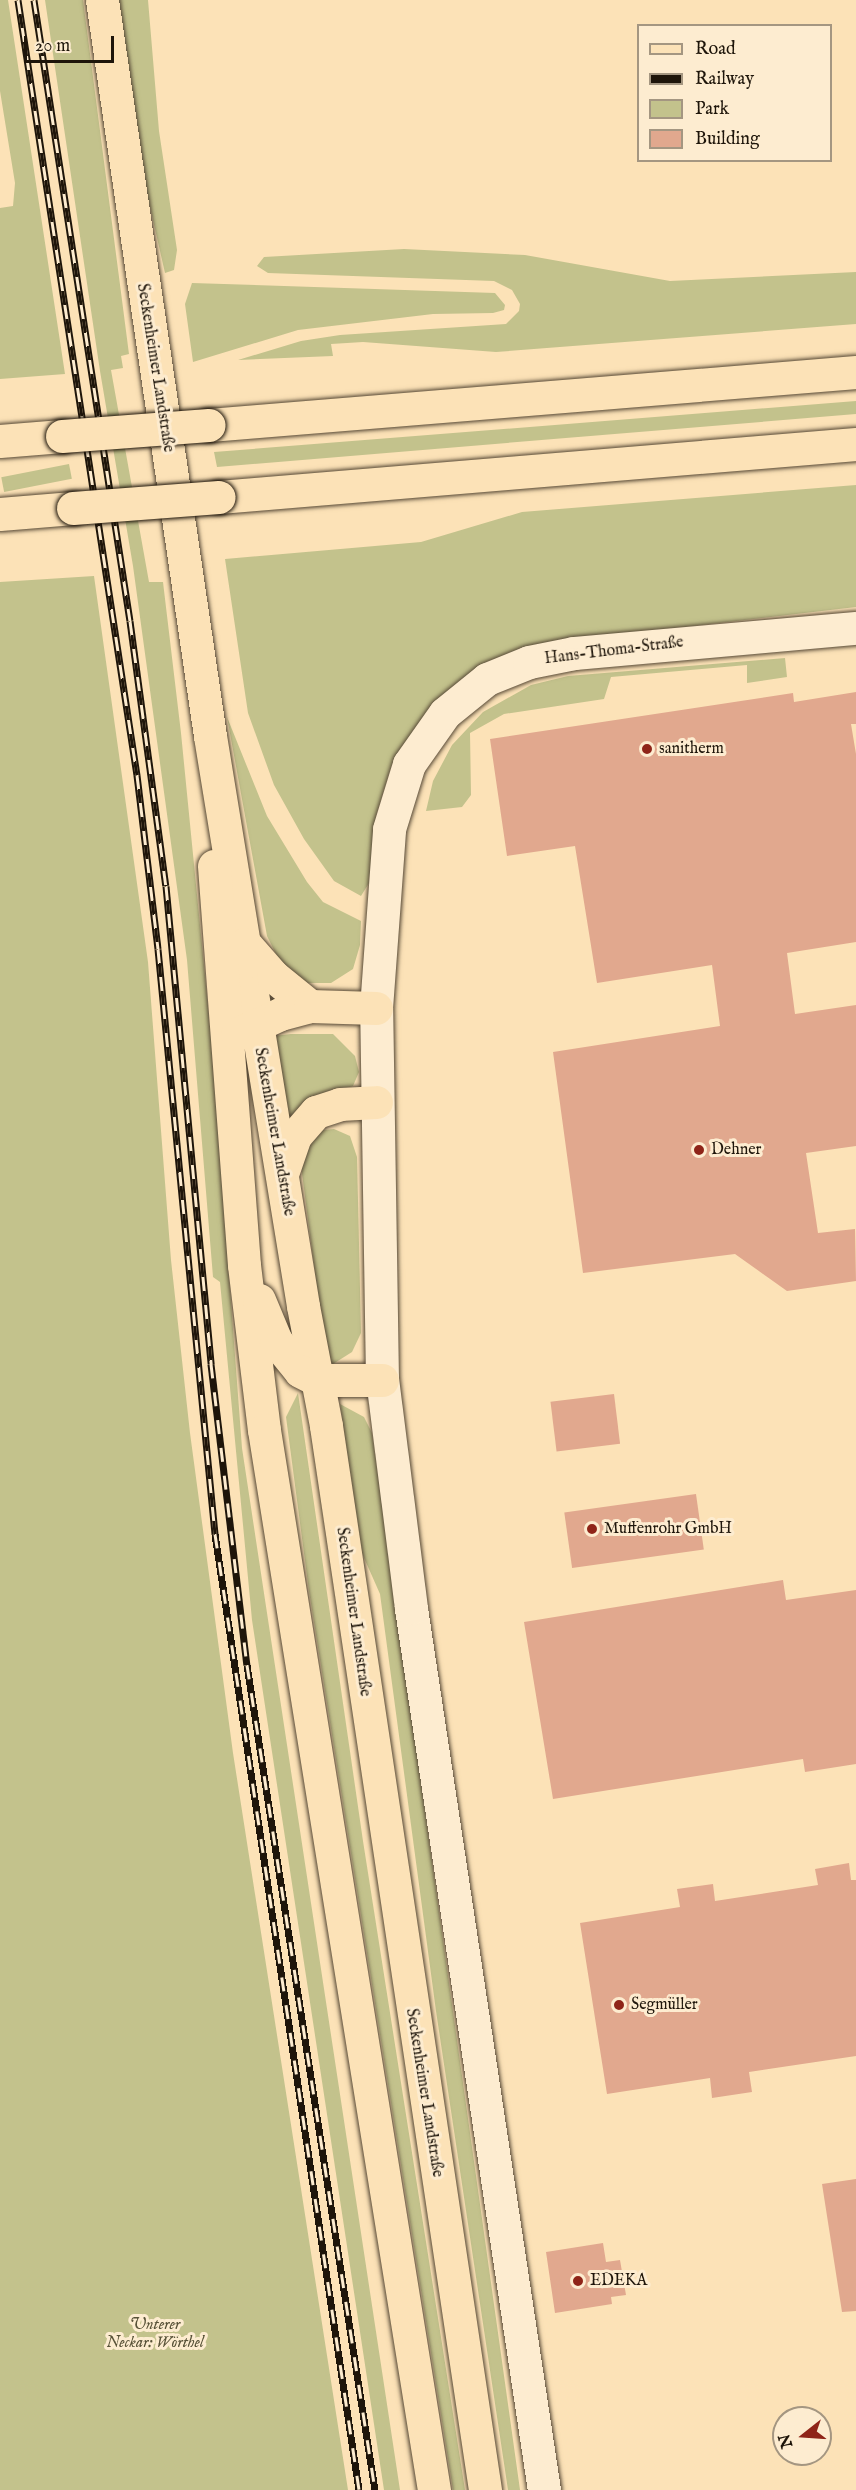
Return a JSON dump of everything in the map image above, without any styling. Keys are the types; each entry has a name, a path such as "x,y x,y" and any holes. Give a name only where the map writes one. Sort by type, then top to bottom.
{"main road":[{"name":"Seckenheimer Landstraße","path":"102,0 210,736 246,944 256,1024 318,1380 485,2490"},
{"path":"0,441 856,372"},
{"path":"0,514 856,444"},
{"name":"Seckenheimer Landstraße","path":"210,736 212,832 244,1265 281,1546 298,1627 434,2490"},
{"path":"246,944 273,976 310,1006"},
{"path":"227,1039 256,1024 310,1006 376,1008"},
{"path":"282,1175 295,1136 316,1112 340,1104 376,1102"},
{"path":"244,1265 276,1341 300,1371 318,1380 382,1380"}],"street":[{"name":"Hans-Thoma-Straße","path":"376,1008 389,829 409,764 446,713 488,679 530,662 574,653 856,628"},
{"path":"376,1008 382,1380 411,1608 544,2490"}],"green space":[{"path":"0,0 8,0 65,374 0,379 0,208 13,206 15,183 0,91"},
{"path":"45,0 83,0 129,354 121,356 123,368 111,370 149,582 163,582 181,733 210,1026 242,1448 400,2490 384,2490 252,1620 220,1282 213,1277 187,960 133,566 100,371"},
{"path":"119,0 148,0 159,131 177,250 174,270 165,273 143,176"},
{"path":"404,249 525,255 670,281 856,272 856,324 496,352 363,342 331,344 333,356 238,360 301,341 340,335 506,324 519,311 520,304 512,290 494,281 268,273 257,266 264,257"},
{"path":"192,283 495,293 505,305 504,310 493,313 433,314 298,330 193,362 185,304"},
{"path":"856,401 856,414 217,467 214,452"},
{"path":"69,464 72,479 4,492 1,477"},
{"path":"856,485 856,607 556,642 392,764 376,816 369,883 361,896 334,881 304,839 274,785 248,713 225,559 421,542 522,512"},
{"name":"Unterer Neckar: Wörthel","path":"94,576 148,962 171,1260 190,1433 233,1753 348,2490 0,2490 0,582"},
{"path":"785,658 787,677 747,683 747,665 611,677 604,699 504,714 470,733 471,795 462,807 426,811 433,781 452,745 483,712 531,685 568,676"},
{"path":"227,717 267,816 307,882 323,902 361,921 360,945 353,969 331,983 308,983 283,968 267,936"},
{"path":"291,1034 333,1034 355,1056 359,1072 353,1086 306,1100 282,1132 265,1037"},
{"path":"334,1129 350,1136 357,1157 361,1333 352,1352 333,1364 326,1358 300,1158 314,1131"},
{"path":"298,1393 363,1841 465,2490 453,2490 309,1591 286,1417"},
{"path":"340,1404 364,1417 372,1433 520,2490 508,2490 436,2011 380,1594 361,1551"}],"building":[{"path":"856,692 856,724 851,724 856,754 856,942 787,953 795,1014 856,1005 856,1146 806,1153 818,1233 855,1229 856,1281 787,1291 735,1254 583,1273 553,1052 720,1026 712,965 597,983 575,846 507,856 490,739 793,693 794,702"},
{"path":"614,1394 620,1444 557,1451 550,1402"},
{"path":"696,1494 704,1549 572,1568 564,1513"},
{"path":"783,1580 786,1600 856,1590 856,1764 805,1772 803,1759 553,1799 524,1622"},
{"path":"849,1863 851,1880 856,1880 856,2056 749,2072 752,2092 712,2098 710,2078 607,2094 580,1923 680,1907 677,1889 713,1884 715,1901 818,1885 815,1869"},
{"path":"856,2179 856,2311 842,2312 822,2184"},
{"path":"603,2243 606,2262 620,2260 626,2295 611,2297 612,2304 555,2313 546,2252"}],"railway":[{"path":"18,0 137,775 158,949 215,1534 359,2490"},
{"path":"34,0 130,621 166,886 211,1364 247,1665 375,2490"}],"place":[{"name":"sanitherm","path":"647,749"},
{"name":"Dehner","path":"699,1150"},
{"name":"Muffenrohr GmbH","path":"592,1529"},
{"name":"Segmüller","path":"619,2005"},
{"name":"EDEKA","path":"578,2281"}]}
